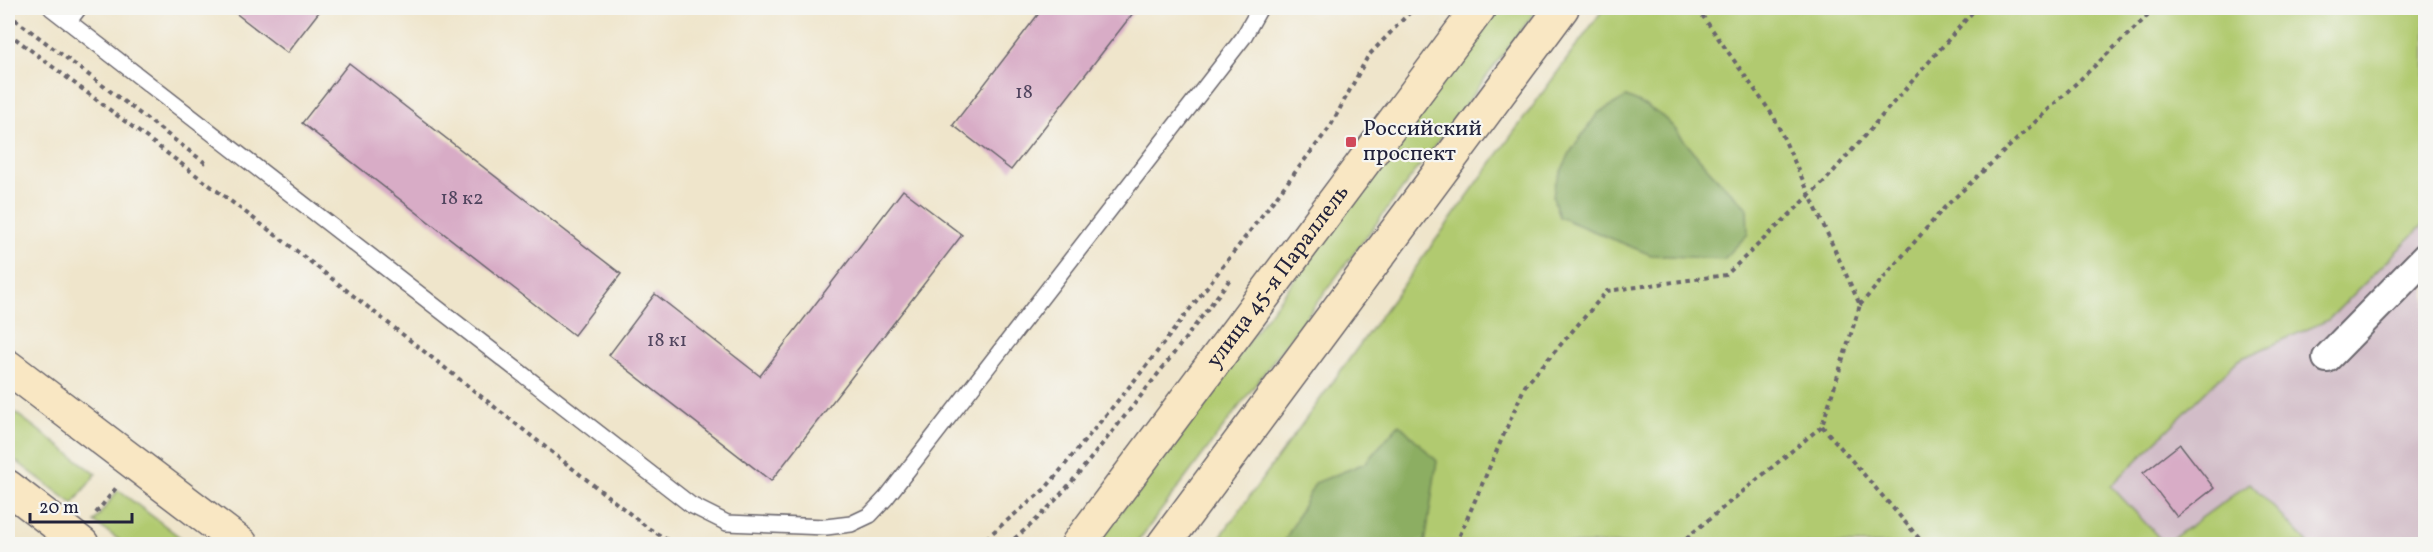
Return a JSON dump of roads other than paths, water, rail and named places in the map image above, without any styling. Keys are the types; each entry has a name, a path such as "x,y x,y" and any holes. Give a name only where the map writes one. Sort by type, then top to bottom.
{"main road":[{"name":"улица 45-я Параллель","path":"1078,544 1479,8"},
{"path":"1164,544 1562,8"},
{"path":"8,368 241,544"},
{"path":"8,487 79,542"}],"street":[{"path":"2327,358 2426,257"}],"lane":[{"path":"51,8 691,505 727,523 826,527 851,524 870,514 886,498 1243,38 1260,8"},
{"path":"69,21 79,8"}],"place":[{"name":"Российский проспект","path":"1351,142"}]}
